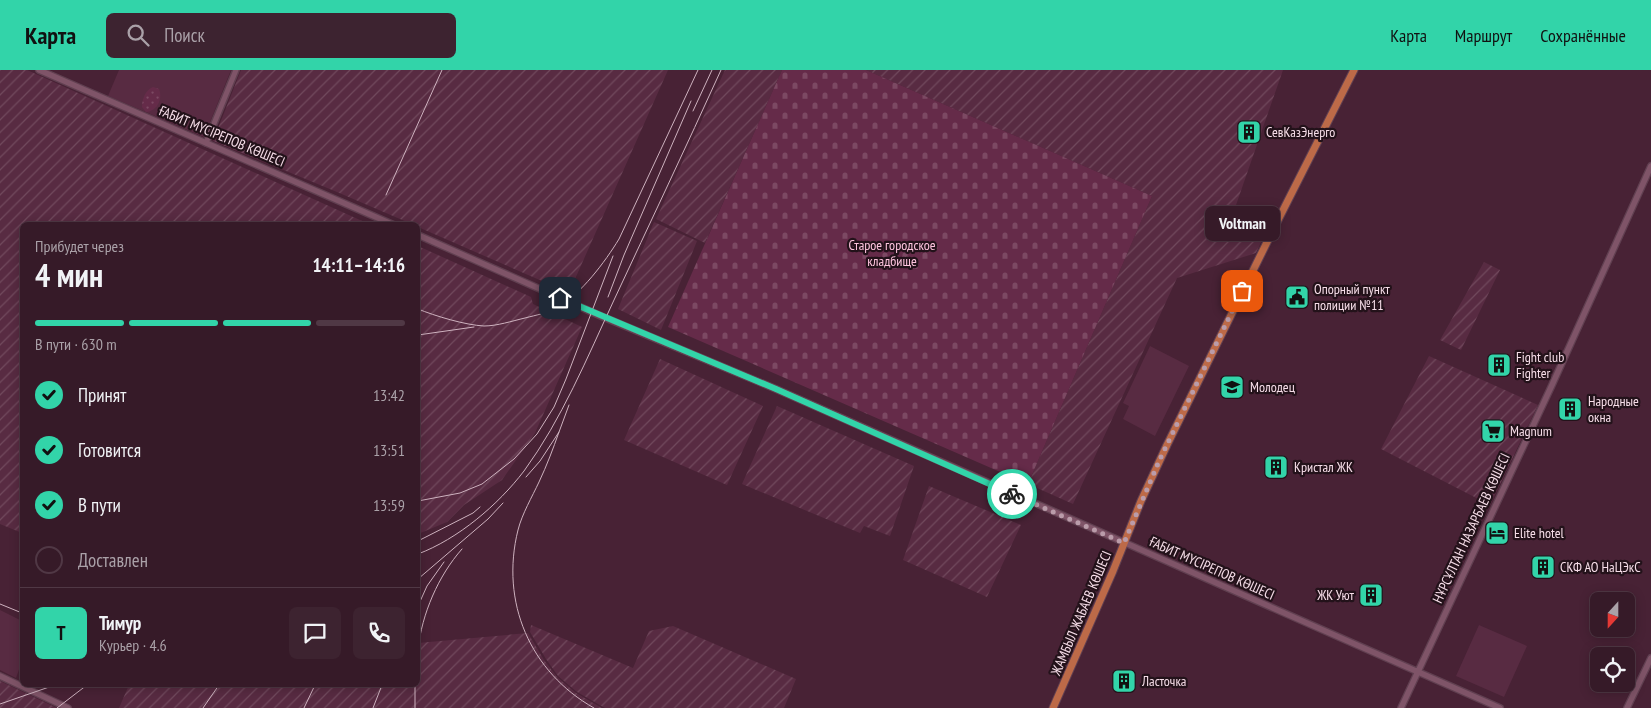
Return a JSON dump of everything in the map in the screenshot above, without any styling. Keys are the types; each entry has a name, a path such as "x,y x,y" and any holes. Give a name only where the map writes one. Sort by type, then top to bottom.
{"main road":[{"name":"ҒАБИТ МҮСІРЕПОВ КӨШЕСІ","path":"40,70 387,222"},
{"name":"ЖАМБЫЛ ЖАБАЕВ КӨШЕСІ","path":"1053,708 1141,501 1174,431 1272,230 1354,70"},
{"name":"НҰРСҰЛТАН НАЗАРБАЕВ КӨШЕСІ","path":"1401,708 1552,385 1651,166"},
{"name":"ҒАБИТ МҮСІРЕПОВ КӨШЕСІ","path":"420,236 606,318 776,389 1418,672"},
{"path":"1627,708 1651,658"},
{"path":"1418,672 1500,708"},
{"path":"0,676 20,685"},
{"path":"23,687 68,708"}],"street":[{"path":"206,143 236,70"}],"shaded area":[{"path":"0,70 27,70 364,222 20,222 20,532 0,524"},
{"path":"119,70 231,70 204,137 108,96"},
{"path":"241,70 668,70 575,279 558,288 420,228 420,222 407,222 213,141"},
{"path":"725,70 782,70 705,243 656,219"},
{"path":"866,70 1283,70 1236,205 1271,221 1256,253 1177,278 1073,504 1028,484 1152,196"},
{"path":"654,222 697,241 661,330 618,309"},
{"path":"420,247 531,297 533,304 582,327 535,433 502,480 464,505 447,522 420,533"},
{"path":"1484,262 1500,270 1461,350 1440,340"},
{"path":"1150,346 1189,366 1155,436 1123,419 1129,406 1123,403"},
{"path":"1429,356 1538,405 1490,505 1381,449"},
{"path":"660,359 763,406 727,485 624,440"},
{"path":"777,406 914,466 890,536 864,526 860,533 742,484"},
{"path":"929,486 1021,525 987,597 903,560"},
{"path":"0,610 20,620 20,667 16,678 0,670"},
{"path":"531,625 633,668 649,631 673,626 796,679 784,708 605,708 577,692 558,676 530,632"},
{"path":"1479,625 1527,646 1504,697 1456,676"},
{"path":"528,633 557,677 576,693 602,708 119,708 128,687 420,687 420,643"},
{"path":"0,681 57,708 0,708"}],"green space":[{"name":"Старое городское кладбище","path":"782,70 866,70 1152,196 1028,484 668,327"},
{"path":"153,87 159,89 160,100 156,107 146,112 142,107 143,98 148,90"}],"railway":[{"path":"386,195 442,70"},
{"path":"420,310 459,322 489,326 542,314 567,301 584,286 600,267 619,239 698,70"},
{"path":"693,111 712,70"},
{"path":"420,553 433,548 462,530 490,508 514,484 538,451 584,366 721,70"},
{"path":"608,297 624,255 691,101"},
{"path":"420,501 460,493 482,484 514,459 537,434 554,407 566,379 613,256"},
{"path":"420,335 474,327"},
{"path":"526,477 540,461 559,432 569,405"},
{"path":"559,432 518,530 513,557 513,583 517,608 525,633 537,655 553,675 572,693 594,708"},
{"path":"420,577 488,519 503,503"},
{"path":"420,540 473,513 480,507"},
{"path":"420,636 432,596 453,560 462,549"},
{"path":"420,602 427,586 444,562"},
{"path":"0,604 20,612"},
{"path":"0,704 49,687"},
{"path":"57,708 84,687"},
{"path":"203,708 218,687"},
{"path":"304,708 314,687"},
{"path":"373,708 381,687"},
{"path":"415,687 415,708"}],"way so far":[{"path":"1012,494 1124,543 1160,459 1242,291"}],"place":[{"name":"СевКазЭнерго","path":"1249,132"},
{"name":"Voltman","path":"1242,291"},
{"name":"Опорный пункт полиции №11","path":"1297,297"},
{"name":"Fight club Fighter","path":"1499,365"},
{"name":"Молодец","path":"1232,387"},
{"name":"Народные окна","path":"1570,409"},
{"name":"Magnum","path":"1493,431"},
{"name":"Кристал ЖК","path":"1276,467"},
{"name":"Elite hotel","path":"1497,533"},
{"name":"СКФ АО НаЦЭкС","path":"1543,567"},
{"name":"ЖК Уют","path":"1371,595"},
{"name":"Ласточка","path":"1124,681"}],"route":[{"path":"560,298 776,389 1012,494"}]}
